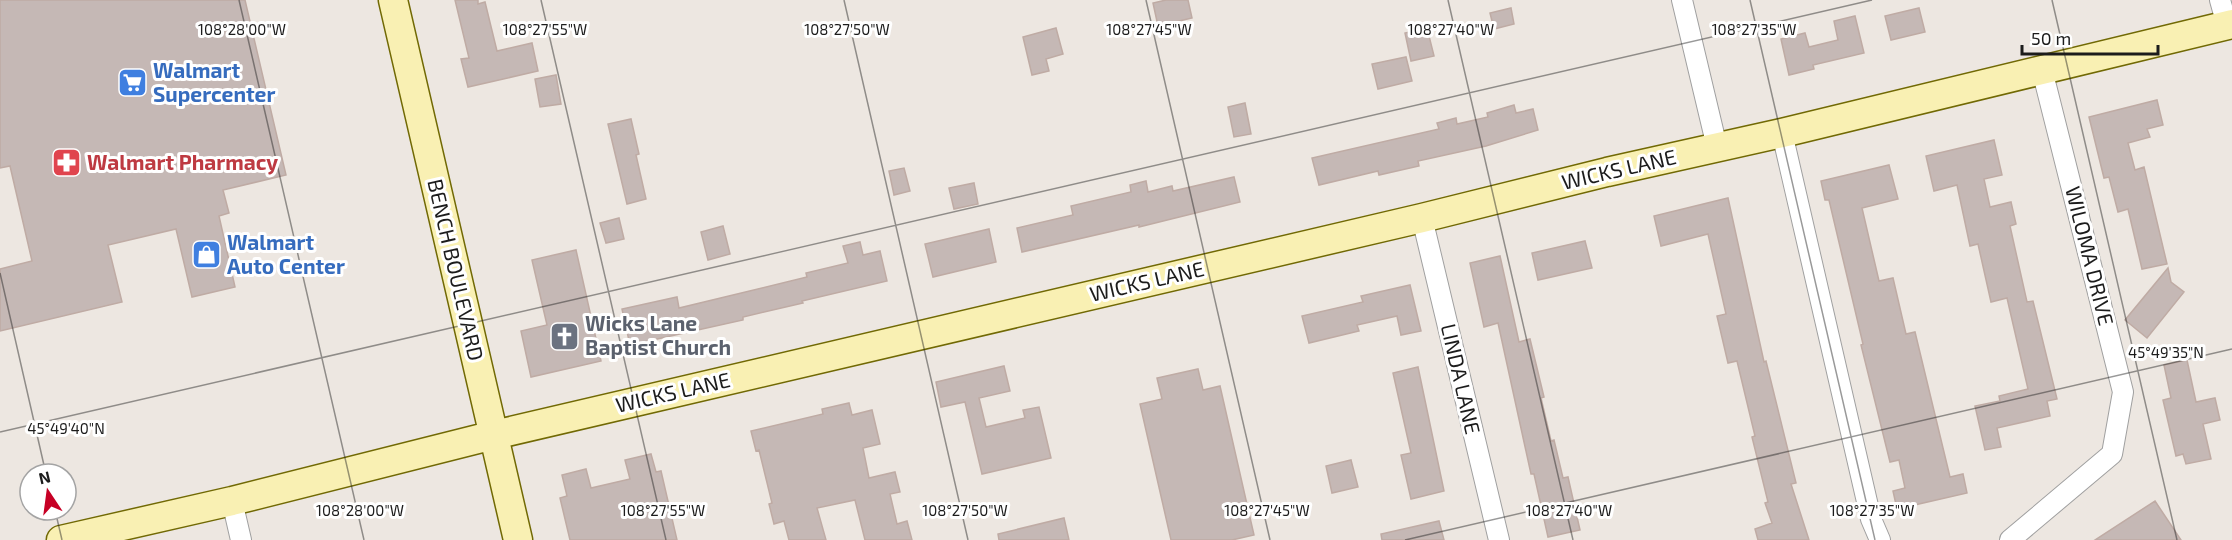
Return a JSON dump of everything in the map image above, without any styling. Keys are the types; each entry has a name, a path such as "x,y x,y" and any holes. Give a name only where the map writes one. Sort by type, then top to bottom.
{"street":[{"name":"BENCH BOULEVARD","path":"393,0 518,540"},
{"path":"1682,0 1717,147"},
{"name":"WICKS LANE","path":"61,540 232,501 494,435 1422,218 1607,172 1782,133 2042,70 2226,16"},
{"name":"WILOMA DRIVE","path":"2010,540 2112,454 2123,392 2042,70"},
{"path":"1782,133 1871,519 1880,540"},
{"name":"LINDA LANE","path":"1422,218 1499,540"},
{"path":"232,501 241,540"}],"building":[{"name":"Walmart Supercenter","path":"0,0 245,0 286,175 223,190 229,213 219,216 235,287 192,297 176,229 108,245 122,302 0,331 0,269 32,261 10,166 0,168"},
{"path":"455,0 478,0 478,4 485,2 497,51 532,43 538,71 468,87 461,59 469,58"},
{"path":"1166,0 1188,0 1192,18 1158,26 1153,3"},
{"path":"1511,8 1514,24 1494,29 1490,13"},
{"path":"1919,8 1925,32 1891,40 1885,16"},
{"path":"1855,16 1864,53 1813,65 1814,69 1789,75 1781,39 1805,33 1809,47 1838,40 1834,21"},
{"path":"1056,28 1063,54 1046,59 1049,71 1032,75 1023,37"},
{"path":"1427,28 1434,56 1411,61 1405,33"},
{"path":"1406,57 1412,81 1378,89 1372,64"},
{"path":"556,75 561,104 540,107 535,79"},
{"path":"2157,100 2163,125 2147,129 2150,137 2128,143 2135,170 2144,167 2167,264 2142,269 2128,209 2118,212 2109,177 2104,178 2089,117"},
{"path":"1245,103 1251,134 1234,137 1228,107"},
{"path":"1514,105 1516,113 1533,109 1538,130 1486,146 1418,161 1419,166 1379,175 1378,171 1319,185 1312,158 1439,129 1437,123 1456,118 1457,124 1488,117 1487,113"},
{"path":"631,119 646,199 627,204 608,124"},
{"path":"1994,140 2002,175 1984,179 1990,207 2011,202 2016,224 2010,226 2027,302 2033,301 2057,399 2047,401 2050,416 1997,428 2001,447 1985,450 1975,406 2000,401 1999,396 2028,389 2007,298 1991,302 1978,244 1970,246 1957,185 1934,191 1926,156"},
{"path":"1889,165 1898,199 1862,208 1879,281 1893,278 1906,334 1915,332 1950,477 1963,474 1967,493 1897,509 1893,491 1905,488 1899,460 1890,462 1829,200 1825,200 1821,181"},
{"path":"904,168 910,191 894,195 889,171"},
{"path":"1234,177 1240,202 1022,252 1017,228 1073,215 1071,206 1131,192 1130,185 1146,181 1148,192 1172,186 1173,191"},
{"path":"974,183 978,204 954,209 949,188"},
{"path":"1728,198 1764,362 1766,361 1796,483 1791,484 1809,540 1758,540 1755,529 1772,523 1765,503 1768,502 1752,437 1755,436 1737,361 1728,363 1717,316 1726,314 1708,234 1661,246 1654,216"},
{"path":"619,218 624,239 606,243 600,223"},
{"path":"723,226 730,254 708,260 701,232"},
{"path":"989,229 996,262 933,277 925,244"},
{"path":"1585,241 1592,268 1538,280 1532,253"},
{"path":"860,242 863,255 880,251 887,281 802,301 803,303 743,317 743,320 630,345 622,309 677,297 679,308 807,277 806,273 848,263 843,246"},
{"path":"576,250 601,361 531,377 521,331 547,325 532,260"},
{"path":"1500,256 1519,342 1530,339 1544,397 1541,398 1551,441 1554,440 1563,478 1568,477 1580,530 1548,537 1534,474 1531,474 1498,323 1484,327 1470,263"},
{"path":"2168,268 2171,282 2184,292 2147,338 2125,320"},
{"path":"1410,285 1421,331 1401,335 1397,316 1357,325 1359,331 1309,343 1302,316 1363,302 1361,296"},
{"path":"2187,360 2196,402 2215,398 2220,420 2203,424 2211,459 2186,464 2183,454 2176,456 2163,400 2171,398 2164,365"},
{"path":"1004,366 1010,391 979,398 986,427 1025,418 1023,410 1039,407 1051,458 982,474 965,402 941,407 936,382"},
{"path":"1418,367 1444,491 1411,499 1401,455 1411,453 1393,373"},
{"path":"1198,369 1203,390 1220,386 1254,535 1232,540 1171,540 1140,404 1162,399 1157,378"},
{"path":"849,403 852,415 872,410 880,444 863,448 869,478 895,472 900,492 890,494 897,524 907,521 912,540 865,540 855,500 817,508 826,540 789,540 784,521 774,524 769,504 772,503 759,450 756,451 751,431 823,414 822,409"},
{"path":"651,454 656,472 661,471 677,540 570,540 560,498 567,496 562,475 586,469 591,488 630,479 625,460"},
{"path":"1351,460 1358,487 1332,493 1326,466"},
{"path":"2155,501 2181,540 2095,540"},
{"path":"1064,518 1069,540 999,540 998,534"},
{"path":"1439,521 1444,540 1382,540 1381,534"}],"place":[{"name":"Walmart Supercenter","path":"132,83"},
{"name":"Walmart Pharmacy","path":"66,163"},
{"name":"Walmart Auto Center","path":"206,255"},
{"name":"Wicks Lane Baptist Church","path":"564,336"}]}
